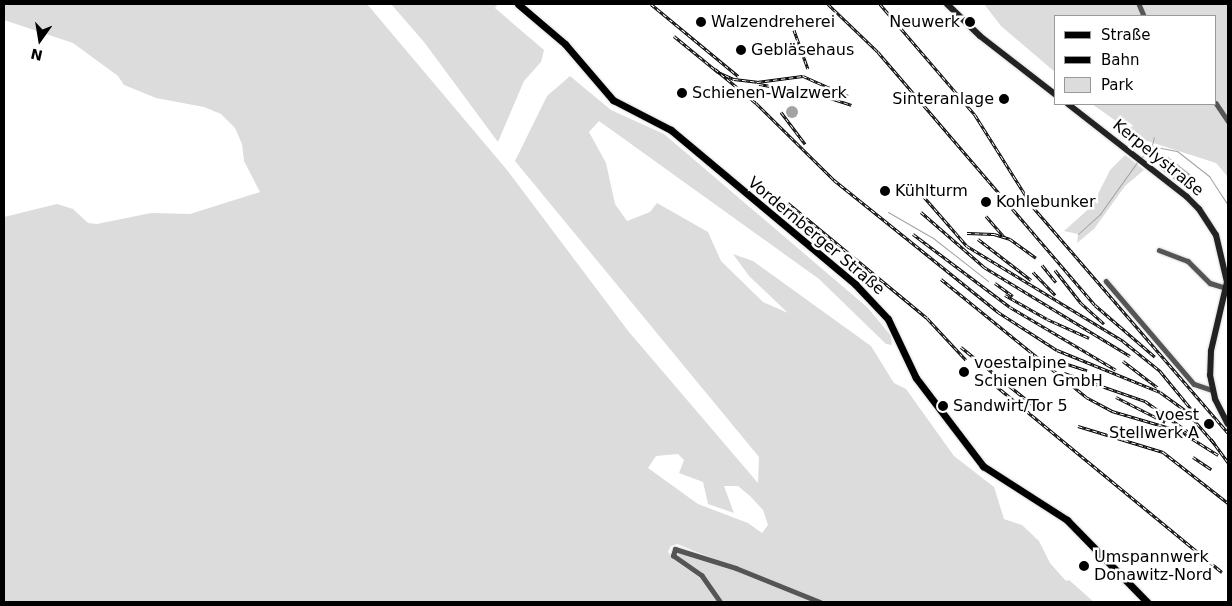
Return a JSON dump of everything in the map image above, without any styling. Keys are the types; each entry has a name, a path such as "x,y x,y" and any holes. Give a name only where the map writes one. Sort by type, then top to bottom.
{"main road":[{"name":"Vordernberger Straße","path":"518,4 564,44 613,100 671,130 855,284 888,319 916,378 983,466 1067,520 1147,602"},
{"path":"947,4 980,36 1054,93"},
{"name":"Kerpelystraße","path":"1069,105 1187,197 1210,224 1222,253 1226,288 1211,350 1212,390 1220,411 1228,424"}],"street":[{"path":"1217,104 1228,121"},
{"path":"1159,250 1188,261 1210,283 1226,288"},
{"path":"1106,281 1194,384 1212,390"},
{"path":"1220,411 1228,407"},
{"path":"720,602 702,576 673,556 675,549 736,568 820,602"}],"green space":[{"path":"4,4 367,4 507,170 629,332 758,483 759,457 515,161 547,96 570,76 611,110 664,134 868,308 891,336 892,345 886,344 819,279 599,121 589,132 606,163 615,204 627,221 650,212 657,203 708,232 721,261 763,302 788,313 749,276 733,254 753,261 871,346 894,383 906,389 954,456 994,487 1004,519 1022,525 1039,541 1050,563 1066,581 1069,580 1094,602 825,602 677,544 671,546 668,552 673,559 705,582 719,602 4,602 4,217 57,204 73,209 88,223 97,224 151,213 190,214 260,192 244,161 242,144 235,128 221,114 204,107 156,98 124,85 118,76 73,43 4,20","holes":["678,454 684,460 679,473 703,482 708,504 734,513 724,486 738,486 750,496 763,510 768,525 762,533 748,523 698,504 648,468 656,456"]},
{"path":"391,4 498,4 495,8 544,50 541,62 524,81 498,142 424,42"},
{"path":"984,4 1228,4 1228,177 1216,163 1141,139 1093,105 1217,105 1217,15 1054,15 1054,71 1001,26"},
{"path":"1125,155 1144,170 1125,186 1094,229 1077,243 1078,234 1064,231 1092,206 1110,170"},
{"path":"680,551 738,570 812,602 722,602 710,583 678,559"}],"shaded area":[{"path":"790,106 794,106 798,112 794,118 790,118 786,114 786,110"},
{"path":"1168,157 1194,177 1185,188 1159,168"}],"waterway":[{"path":"1152,145 1154,137"},
{"path":"1141,158 1151,146 1177,151 1209,176 1228,205"},
{"path":"1078,234 1100,214 1138,161"},
{"path":"888,212 933,238 988,281"}],"railway":[{"path":"651,4 738,76"},
{"path":"828,4 878,52 1095,305 1155,357"},
{"path":"880,4 975,115 1033,207 1228,433"},
{"path":"794,30 808,69"},
{"path":"674,36 718,72 734,79 757,82 803,76 848,96"},
{"path":"715,69 756,103 834,180 998,312 1057,350 1160,392 1186,411 1214,443"},
{"path":"759,84 821,95 851,105"},
{"path":"781,112 805,144"},
{"path":"918,190 967,246 1123,341 1160,371 1192,410"},
{"path":"788,203 927,318 966,360"},
{"path":"921,212 984,267 1130,356"},
{"path":"986,216 1004,237"},
{"path":"967,233 994,234 1010,239 1036,258"},
{"path":"913,234 1010,307 1116,370"},
{"path":"978,239 1031,280"},
{"path":"1042,265 1056,282"},
{"path":"1055,270 1081,303 1104,324"},
{"path":"1033,272 1055,295"},
{"path":"941,279 1086,397 1112,411 1180,431 1218,455"},
{"path":"995,283 1013,296"},
{"path":"1005,295 1047,319 1089,338"},
{"path":"961,347 1037,408"},
{"path":"1049,358 1087,370"},
{"path":"1123,361 1157,387"},
{"path":"1064,373 1145,401 1187,431"},
{"path":"995,385 1222,572"},
{"path":"1116,397 1165,422"},
{"path":"1078,426 1163,452 1228,503"},
{"path":"1211,439 1228,462"},
{"path":"1193,457 1211,469"}],"place":[{"name":"Walzendreherei","path":"701,22"},
{"name":"Neuwerk","path":"970,22"},
{"name":"Gebläsehaus","path":"741,50"},
{"name":"Schienen-Walzwerk","path":"682,93"},
{"name":"Sinteranlage","path":"1004,99"},
{"name":"Kühlturm","path":"885,191"},
{"name":"Kohlebunker","path":"986,202"},
{"name":"voestalpine Schienen GmbH","path":"964,372"},
{"name":"Sandwirt/Tor 5","path":"943,406"},
{"name":"voest Stellwerk A","path":"1209,424"},
{"name":"Umspannwerk Donawitz-Nord","path":"1084,566"}]}
